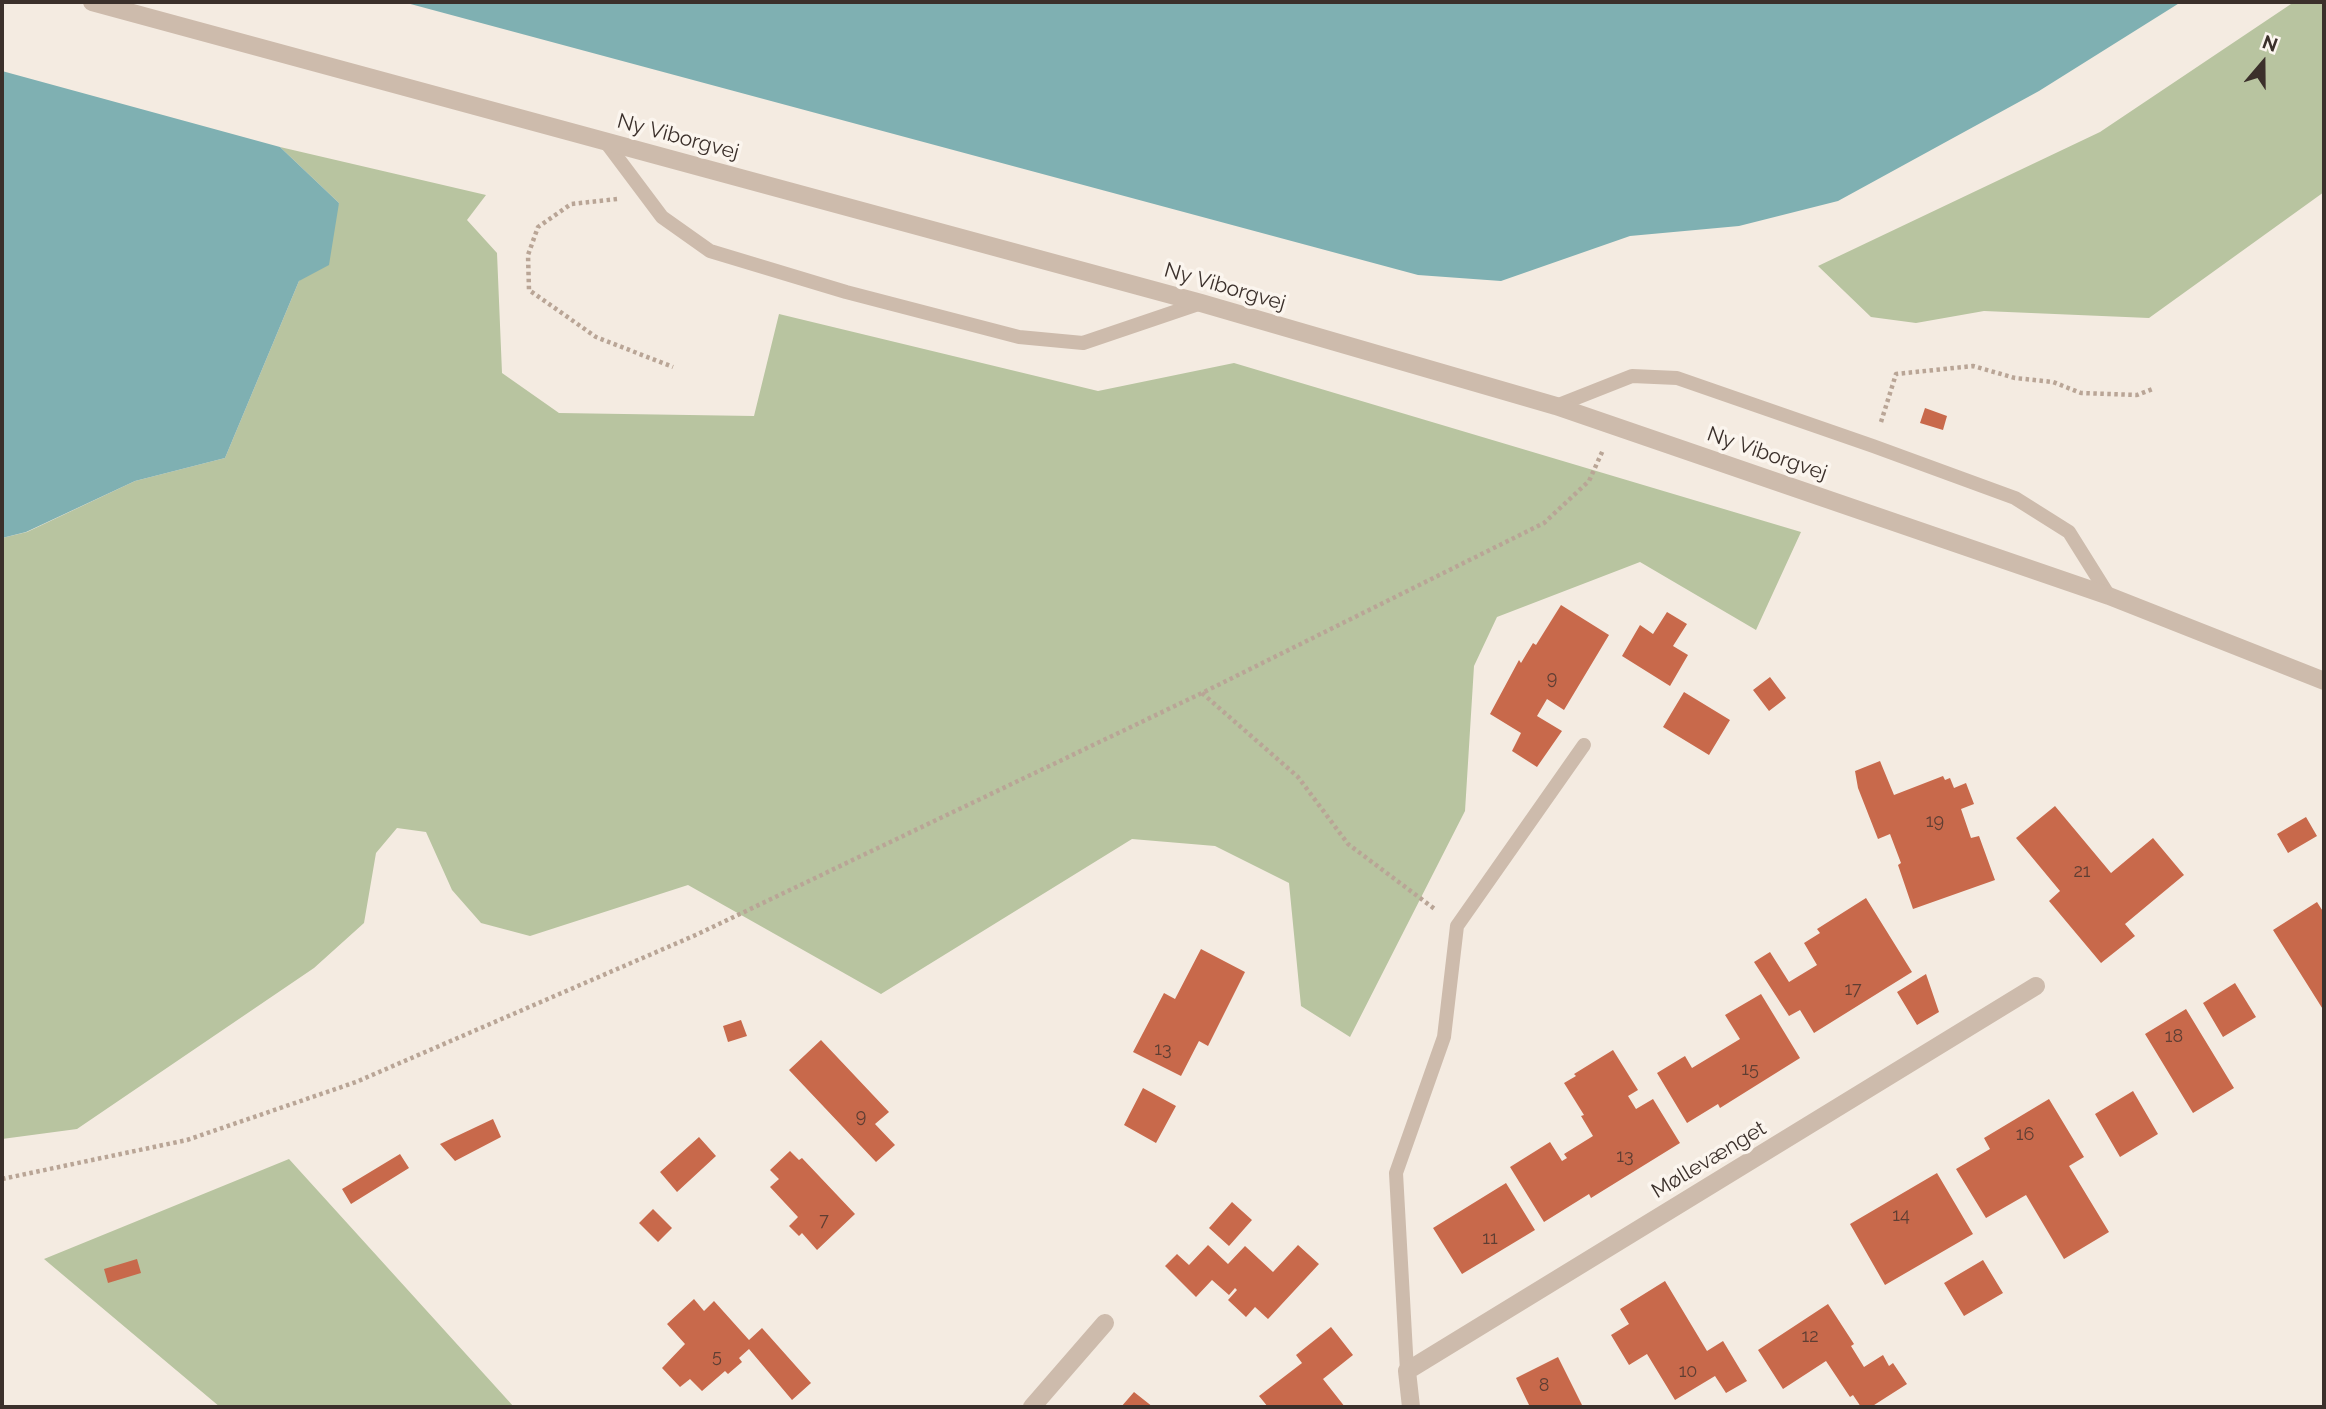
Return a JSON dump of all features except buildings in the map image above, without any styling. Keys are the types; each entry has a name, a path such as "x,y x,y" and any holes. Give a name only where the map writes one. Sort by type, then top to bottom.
{"street":[{"name":"Ny Viborgvej","path":"92,2 1200,303 1556,406 2109,596 2324,681"},
{"name":"Møllevænget","path":"1407,1371 2036,986"},
{"path":"1032,1407 1105,1322"},
{"path":"1407,1371 1411,1407"}],"lane":[{"path":"605,141 662,217 710,251 846,292 1019,337 1083,343 1200,303"},
{"path":"1556,406 1632,376 1676,378 2015,498 2069,532 2109,596"},
{"path":"1407,1371 1396,1173 1444,1037 1457,926 1584,745"}],"path":[{"path":"645,195 571,204 538,227 528,255 529,290 596,337 673,367"},
{"path":"1873,446 1896,374 1973,366 2015,378 2053,382 2081,393 2137,395 2155,388"},
{"path":"2,1180 187,1140 356,1082 698,933 1202,693 1544,523 1589,481 1614,426"},
{"path":"1202,693 1298,777 1348,844 1457,926"}],"green space":[{"path":"2294,2 2324,2 2324,192 2149,318 1984,311 1916,323 1871,317 1818,266 2100,132"},
{"path":"280,147 486,195 467,220 497,253 502,373 559,413 754,416 779,314 1098,391 1234,363 1801,532 1756,630 1640,562 1497,617 1474,666 1465,811 1350,1037 1301,1006 1289,883 1215,846 1132,839 881,994 688,885 530,936 481,923 452,890 426,832 397,828 376,853 364,923 314,968 77,1129 2,1139 2,538 27,532 135,481 225,458 299,281 339,203"},
{"path":"289,1159 514,1407 220,1407 44,1259"}],"water":[{"path":"403,2 2181,2 2039,91 1838,201 1739,226 1630,236 1501,281 1418,275"},
{"path":"2,71 280,147 339,203 329,265 299,281 225,458 135,481 26,532 2,538"}]}
